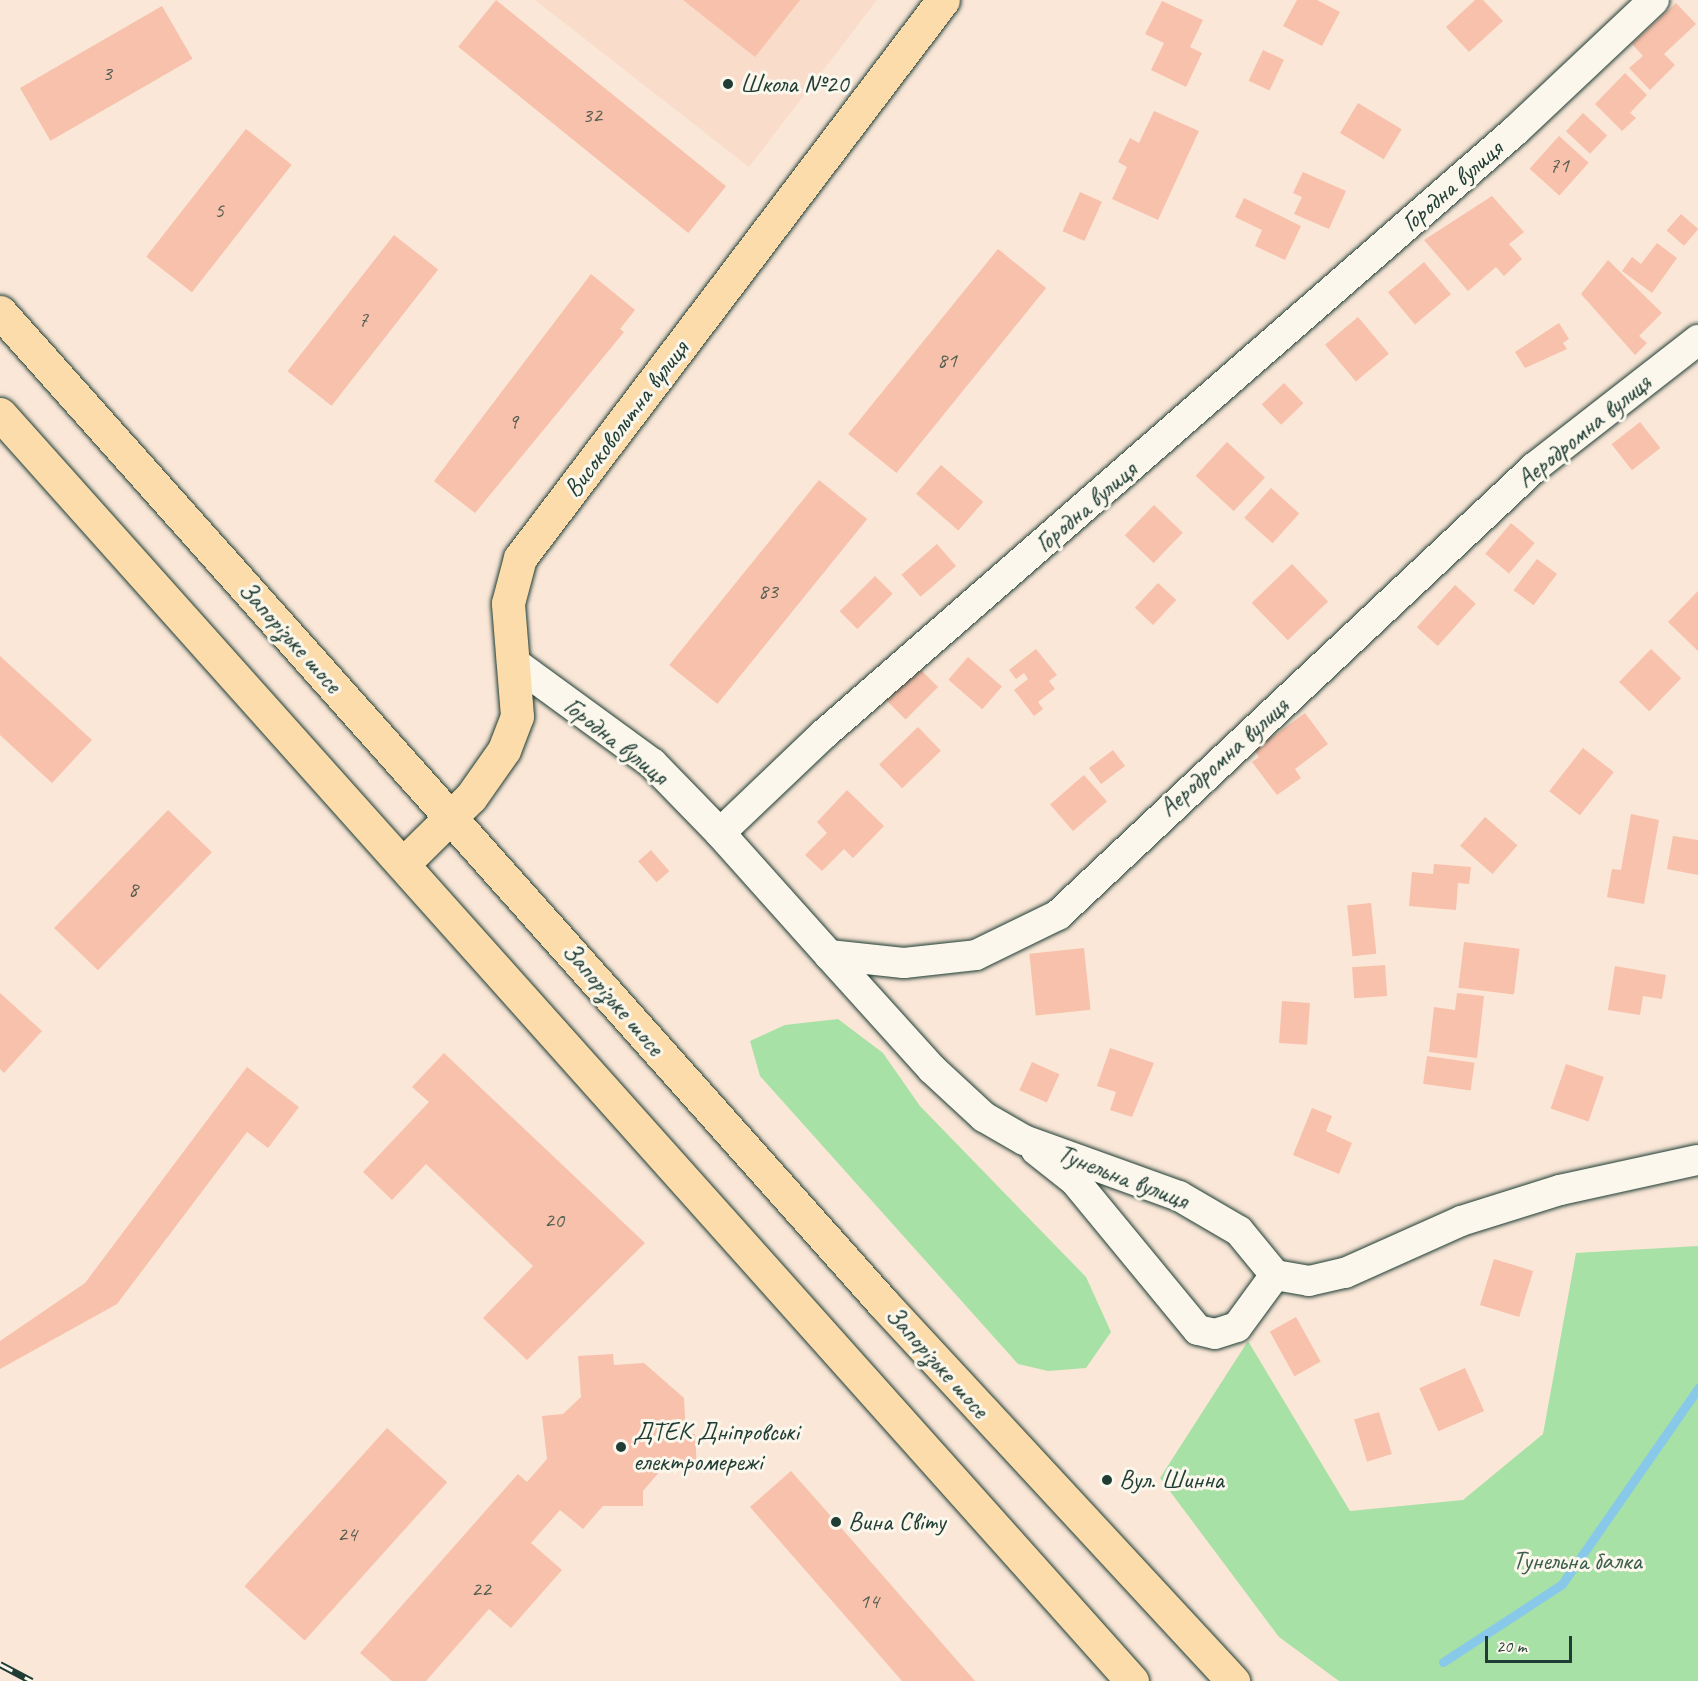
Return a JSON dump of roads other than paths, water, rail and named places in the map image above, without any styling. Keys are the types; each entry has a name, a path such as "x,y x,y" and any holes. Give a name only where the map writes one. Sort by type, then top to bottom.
{"main road":[{"name":"Високовольтна вулиця","path":"403,864 452,817 504,750 517,716 508,603 520,558 942,0"},
{"name":"Запорізьке шосе","path":"0,312 882,1302 1233,1681"},
{"path":"0,414 1132,1681"}],"street":[{"name":"Городна вулиця","path":"512,661 652,763 720,833 824,734 1515,131 1654,0"},
{"name":"Аеродромна вулиця","path":"829,955 904,963 976,955 1058,915 1534,467 1698,340"},
{"path":"720,833 829,955"},
{"name":"Тунельна вулиця","path":"829,955 932,1069 984,1117 1024,1140 1179,1196 1239,1231 1275,1275"},
{"path":"1024,1140 1075,1181 1198,1330 1215,1334 1237,1327 1275,1275 1309,1281 1345,1273 1461,1221 1560,1190 1698,1160"}],"waterway":[{"path":"1443,1662 1562,1584 1698,1388"}],"railway":[{"path":"0,1664 32,1681"}],"place":[{"name":"Школа №20","path":"728,84"},
{"name":"ДТЕК Дніпровські електромережі","path":"621,1447"},
{"name":"Вул. Шинна","path":"1107,1480"},
{"name":"Вина Світу","path":"836,1522"}],"park label":[{"name":"Тунельна балка","path":"1577,1561"}]}
